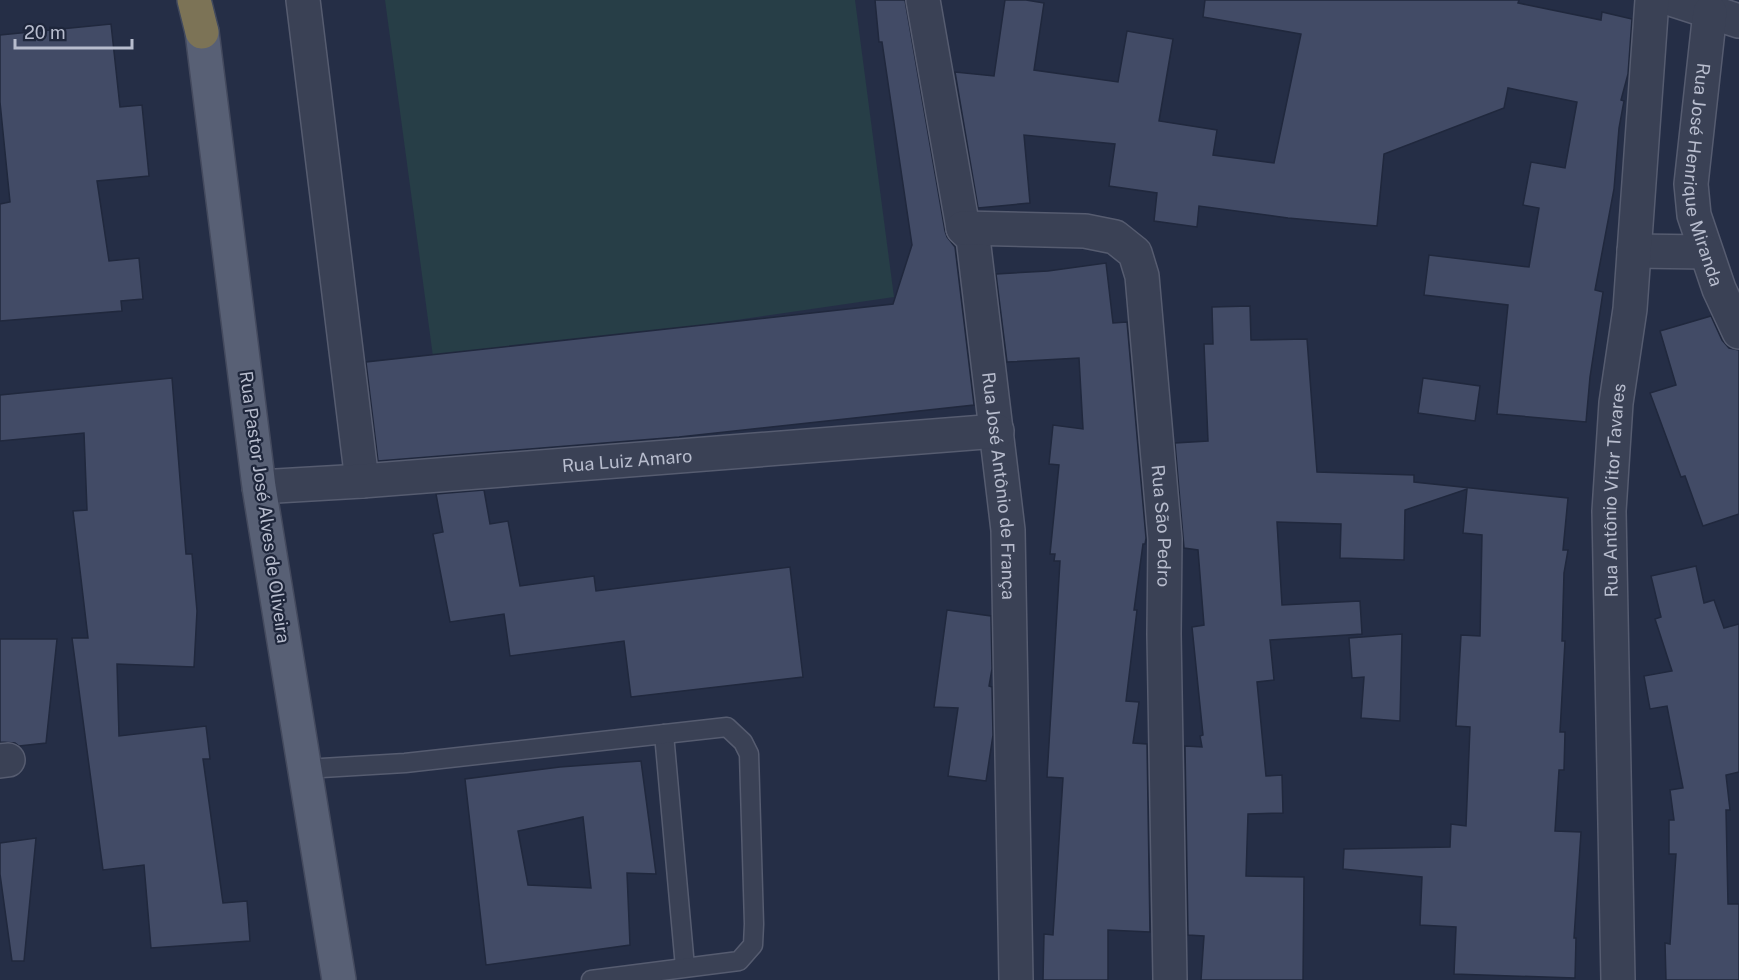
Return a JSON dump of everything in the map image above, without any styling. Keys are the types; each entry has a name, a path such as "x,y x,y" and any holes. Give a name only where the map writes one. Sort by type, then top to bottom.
{"highway":[{"name":"Rua Pastor José Alves de Oliveira","path":"194,0 202,32"},
{"name":"Rua Pastor José Alves de Oliveira","path":"202,32 203,0"}],"main road":[{"name":"Rua Pastor José Alves de Oliveira","path":"202,32 259,487 339,980"}],"street":[{"path":"303,0 362,481"},
{"name":"Rua José Antônio de França","path":"922,0 963,228 973,238 1008,530 1016,980"},
{"name":"Rua Antônio Vitor Tavares","path":"1618,980 1608,511 1616,404 1630,309 1652,0"},
{"path":"1674,0 1724,16"},
{"name":"Rua José Henrique Miranda","path":"1724,16 1691,184 1694,215 1705,252 1739,332"},
{"name":"Rua São Pedro","path":"963,228 1085,231 1115,237 1136,253 1143,276 1166,539 1164,634 1170,980"},
{"path":"1634,251 1705,252"},
{"name":"Rua Luiz Amaro","path":"259,487 362,481 996,431"}],"lane":[{"path":"305,769 405,763 727,727 743,742 749,754 753,945 739,961 591,980"},
{"path":"664,734 685,967"}],"shaded area":[{"path":"385,0 855,0 894,297 434,364"}],"building":[{"path":"875,0 905,0 945,231 955,247 974,405 679,437 378,461 366,362 893,304 912,245 882,42 879,42"},
{"path":"1005,0 1044,3 1034,70 1118,82 1127,31 1173,39 1159,121 1217,130 1213,155 1274,163 1301,34 1203,17 1205,0 1519,0 1518,3 1601,20 1602,12 1632,19 1628,74 1621,100 1624,101 1619,128 1614,189 1595,290 1603,292 1590,377 1586,422 1497,414 1508,305 1424,295 1429,255 1529,267 1539,208 1523,205 1531,162 1565,168 1577,102 1508,88 1504,108 1384,154 1377,226 1288,218 1199,206 1197,227 1154,221 1157,193 1109,186 1115,144 1024,135 1030,203 978,208 955,72 994,76"},
{"path":"111,24 120,107 142,105 149,176 97,181 109,261 139,258 143,299 121,301 122,311 0,321 0,204 10,202 0,102 0,35"},
{"path":"1106,263 1113,323 1127,322 1146,538 1143,544 1134,610 1137,610 1126,701 1139,702 1133,743 1147,744 1150,932 1108,930 1108,980 1043,980 1044,934 1053,935 1063,778 1047,777 1060,561 1054,561 1055,554 1050,554 1059,465 1049,464 1053,425 1083,429 1079,358 1007,362 996,274 1048,271"},
{"path":"1250,306 1251,340 1307,339 1317,472 1414,475 1414,482 1568,498 1563,550 1568,550 1564,573 1562,641 1565,641 1560,732 1565,732 1564,770 1559,770 1555,831 1581,832 1574,938 1576,938 1575,978 1454,974 1456,927 1420,925 1422,877 1343,869 1344,849 1450,847 1451,824 1466,826 1470,727 1456,726 1461,635 1480,636 1482,535 1463,533 1467,489 1405,510 1404,560 1340,558 1341,524 1277,522 1282,605 1360,601 1362,634 1270,640 1274,680 1257,682 1266,776 1282,775 1283,813 1248,814 1246,876 1304,877 1303,980 1201,980 1204,936 1188,935 1185,746 1202,747 1200,736 1203,735 1192,627 1204,625 1198,550 1184,548 1175,443 1208,441 1204,344 1213,344 1212,307"},
{"path":"1711,316 1722,340 1729,348 1739,350 1739,514 1703,526 1685,476 1681,477 1650,393 1676,385 1660,331"},
{"path":"172,378 186,554 192,554 197,611 194,667 117,664 119,736 206,726 210,759 203,759 223,903 247,901 250,941 151,948 144,865 103,870 72,638 88,638 73,511 87,510 84,433 0,441 0,395"},
{"path":"1423,378 1480,386 1475,421 1418,413"},
{"path":"484,490 490,524 508,521 520,586 594,576 596,591 790,567 803,677 631,697 624,641 510,656 504,614 450,622 433,534 443,532 436,494"},
{"path":"1696,566 1704,603 1714,600 1724,628 1739,624 1739,772 1726,775 1730,810 1726,810 1728,904 1739,904 1739,980 1666,980 1665,943 1670,944 1676,854 1669,854 1669,820 1674,820 1670,790 1683,788 1667,706 1650,709 1644,676 1672,671 1655,619 1661,617 1651,576"},
{"path":"947,610 991,616 992,669 989,686 992,687 993,735 986,781 948,776 958,708 934,707"},
{"path":"1402,634 1400,721 1361,718 1364,677 1352,678 1349,638"},
{"path":"0,639 57,639 46,743 19,746 15,743 0,742"},
{"path":"641,761 656,874 627,873 630,945 486,965 465,779 560,767","holes":["583,817 591,888 528,885 518,831"]},
{"path":"36,838 24,961 12,961 0,874 0,843"}]}
